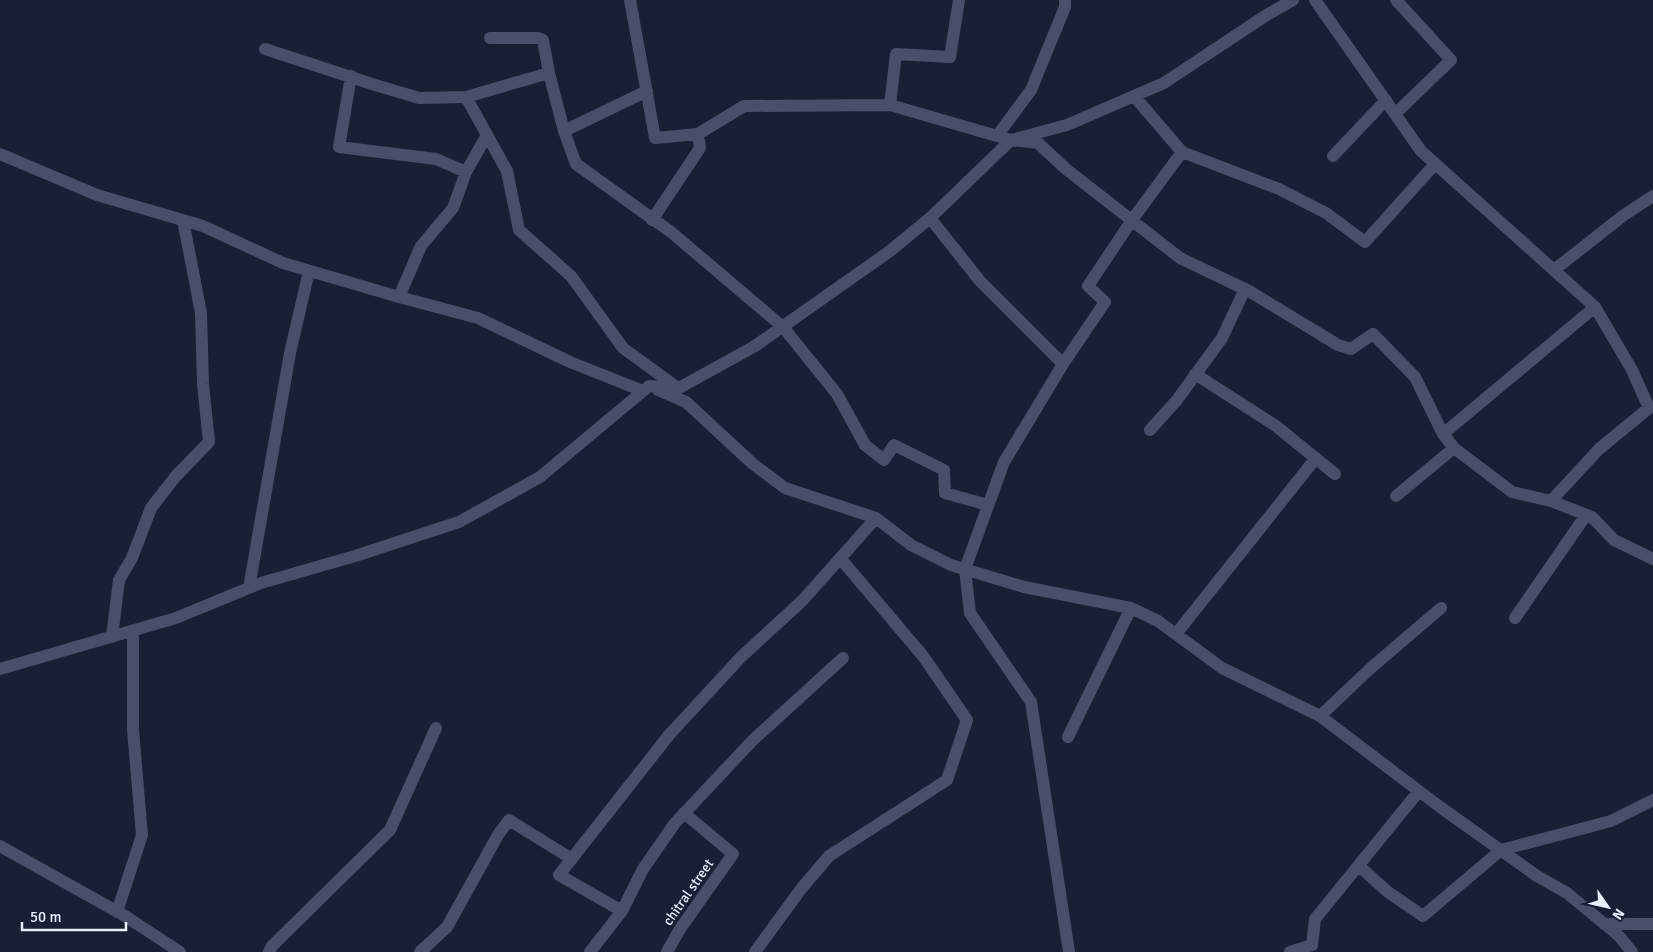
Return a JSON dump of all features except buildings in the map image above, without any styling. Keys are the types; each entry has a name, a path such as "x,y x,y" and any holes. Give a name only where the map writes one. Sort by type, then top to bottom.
{"street":[{"path":"630,0 655,138 698,134 744,106 890,105 1011,140 1038,143 1066,169 1180,258 1246,289 1338,345 1351,349 1373,334 1415,376 1443,434 1454,448 1512,492 1551,502 1592,517 1614,540 1653,559"},
{"path":"890,105 896,54 950,57 959,0"},
{"path":"998,136 1031,90 1065,7 1065,0"},
{"path":"0,669 176,618 249,588 458,522 540,477 646,389 679,388 755,346 890,251 930,218 1011,140 1067,124 1164,83 1265,16 1293,0"},
{"path":"1315,0 1421,151 1595,307 1632,370 1648,408 1599,449 1551,502"},
{"path":"1395,114 1451,60 1396,0"},
{"path":"490,38 538,38 543,40 549,73 564,131 576,164 670,232 782,327 837,394 865,445 884,460 894,444 944,470 945,493 988,505"},
{"path":"265,49 419,98 466,97 549,73"},
{"path":"351,76 339,147 436,159 466,172"},
{"path":"564,131 647,91"},
{"path":"1134,96 1182,152 1279,188 1326,213 1365,242 1435,164"},
{"path":"466,97 508,171 519,230 571,276 623,348 679,388"},
{"path":"1333,156 1386,100"},
{"path":"652,220 700,148 698,134"},
{"path":"399,297 421,246 453,208 466,172 487,135"},
{"path":"1069,952 1031,702 970,613 965,569 1004,462 1063,364 1105,302 1088,286 1132,220 1182,152"},
{"path":"0,154 97,195 203,226 283,263 478,318 570,362 686,402 753,464 785,488 876,518 911,545 951,565 1024,587 1131,608 1158,621 1222,668 1320,716 1419,792 1537,876 1567,894 1619,936 1632,952"},
{"path":"1554,270 1624,215 1653,196"},
{"path":"930,218 980,281 1063,364"},
{"path":"112,638 119,580 132,558 151,508 176,476 209,442 203,384 201,314 183,220"},
{"path":"249,588 290,353 309,271"},
{"path":"1150,430 1177,400 1222,338 1246,289"},
{"path":"1443,434 1595,307"},
{"path":"1196,374 1276,426 1336,474"},
{"path":"1396,496 1454,448"},
{"path":"1176,634 1316,458"},
{"path":"1515,618 1586,515"},
{"path":"622,911 559,875 668,735 741,657 802,601 876,518"},
{"path":"755,952 801,888 829,856 947,780 967,720 923,656 840,558"},
{"path":"1068,737 1131,608"},
{"path":"1320,716 1372,667 1441,608"},
{"path":"117,912 142,835 133,730 133,631"},
{"path":"590,952 622,911 643,869 675,823 753,740 843,658"},
{"path":"269,952 272,946 390,830 436,728"},
{"path":"1290,952 1312,945 1315,919 1419,792"},
{"path":"1359,866 1388,892 1423,916 1501,850 1611,821 1653,800"},
{"name":"chitral street","path":"667,952 680,929 733,854 684,813"},
{"path":"420,952 447,927 498,835 509,820 572,859"},
{"path":"0,846 117,912 180,952"},
{"path":"1604,924 1653,924"}]}
